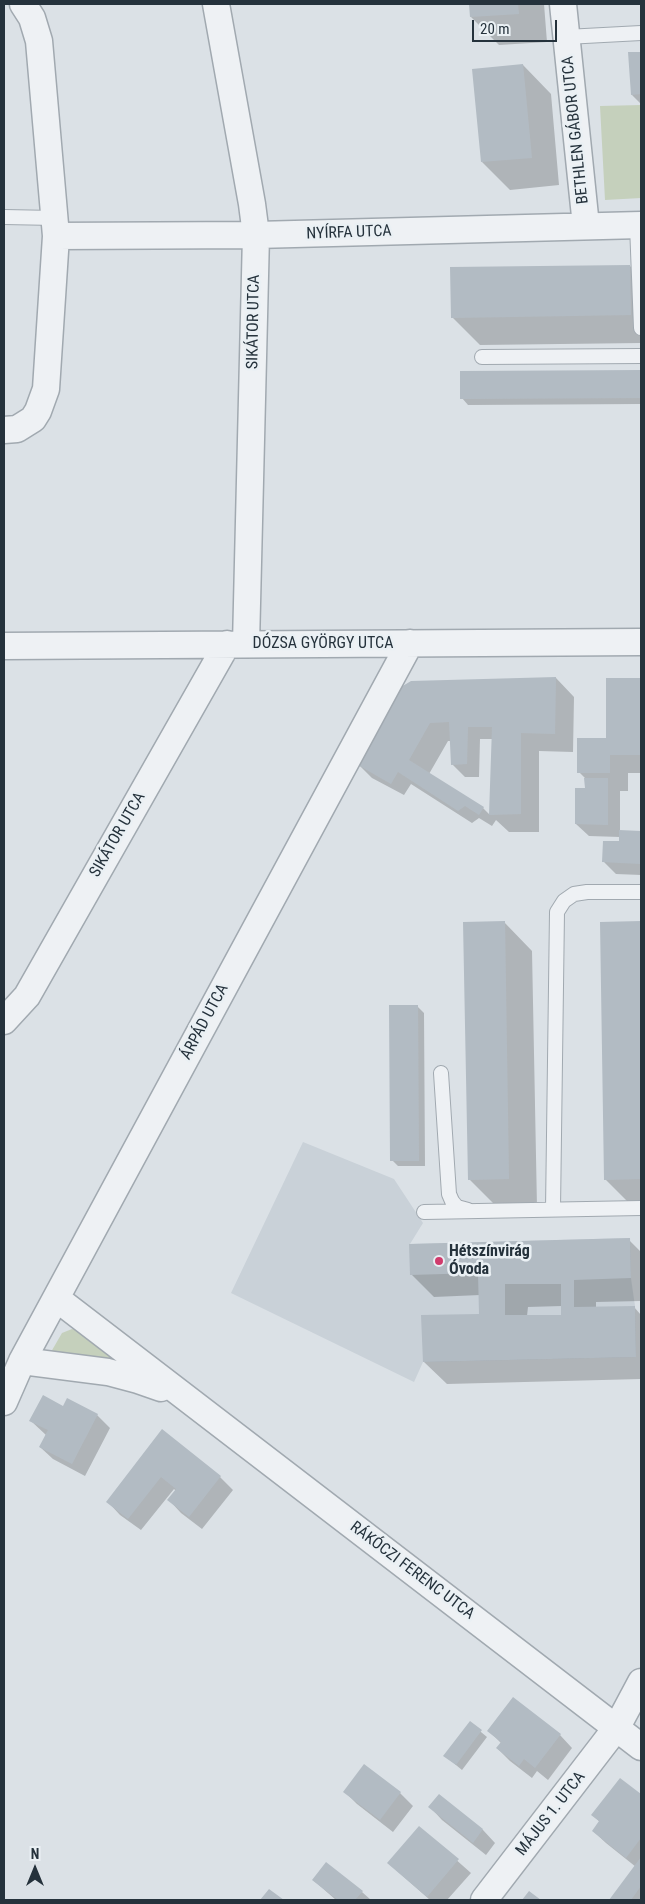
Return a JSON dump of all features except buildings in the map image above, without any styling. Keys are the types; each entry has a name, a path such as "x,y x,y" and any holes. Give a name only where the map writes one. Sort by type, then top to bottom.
{"street":[{"path":"4,430 17,429 33,418 46,389 56,227 39,41 32,18 23,4"},
{"name":"SIKÁTOR UTCA","path":"4,1021 27,996 236,644 256,236 216,4"},
{"name":"BETHLEN GÁBOR UTCA","path":"563,4 586,226"},
{"name":"NYÍRFA UTCA","path":"56,227 256,236 639,225"},
{"name":"DÓZSA GYÖRGY UTCA","path":"4,646 641,642"},
{"name":"ÁRPÁD UTCA","path":"4,1402 14,1370 56,1298 410,643"},
{"name":"RÁKÓCZI FERENC UTCA","path":"56,1298 641,1746"},
{"name":"RÁKÓCZI FERENC UTCA","path":"14,1370 108,1372 138,1380 183,1397"},
{"name":"MÁJUS 1. UTCA","path":"484,1900 617,1727 641,1682"}],"lane":[{"path":"566,37 641,33"},
{"path":"4,216 56,227"},
{"path":"639,225 641,328"},
{"path":"482,356 641,356"},
{"path":"554,1209 557,912 564,901 574,894 586,892 641,892"},
{"path":"441,1073 449,1194 458,1206 471,1211"},
{"path":"424,1212 641,1208"}],"shaded area":[{"name":"Hétszínvirág Óvoda","path":"303,1142 394,1179 423,1223 410,1244 630,1238 631,1278 635,1306 636,1357 423,1362 414,1382 231,1293"}],"green space":[{"path":"641,105 641,198 605,200 600,106"},
{"path":"72,1329 77,1330 126,1365 51,1352 62,1333"}],"place":[{"name":"Hétszínvirág Óvoda","path":"439,1261"}]}
